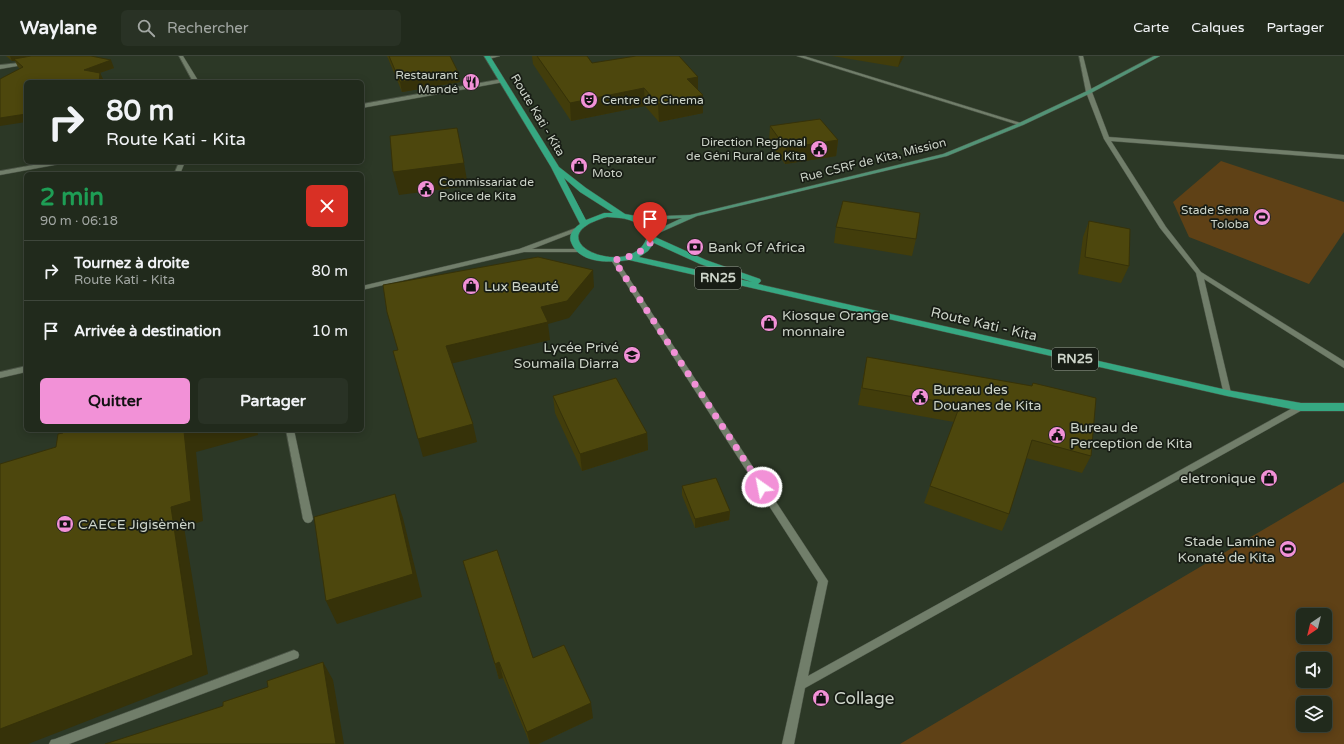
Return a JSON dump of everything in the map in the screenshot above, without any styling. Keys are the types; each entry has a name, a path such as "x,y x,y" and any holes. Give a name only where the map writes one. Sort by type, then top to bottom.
{"main road":[{"name":"Rue CSRF de Kita, Mission","path":"695,215 945,155 1021,124 1089,92 1158,56"},
{"name":"Route Kati - Kita","path":"488,57 555,167 583,223"},
{"name":"Route Kati - Kita","path":"555,167 583,190 622,215"},
{"name":"Route Kati - Kita","path":"576,230 583,223 594,218 607,215 622,215 636,219 647,225 652,236 673,250 719,268 807,298"},
{"name":"RN25","path":"636,219 695,215"},
{"name":"RN25","path":"652,236 695,215"},
{"path":"576,230 574,238 577,246 582,251"},
{"name":"Route Kati - Kita","path":"582,251 598,258 614,260 629,257 642,252 650,243 652,236"},
{"name":"Route Kati - Kita","path":"629,257 1227,394 1301,407 1344,407"}],"street":[{"path":"181,56 195,80"},
{"path":"488,57 498,56"},
{"path":"799,56 1021,124"},
{"path":"1081,56 1089,92 1107,139 1163,228 1200,273 1344,365"},
{"path":"0,67 36,61"},
{"path":"364,106 502,81"},
{"path":"1107,139 1344,157"},
{"path":"0,173 49,164"},
{"path":"364,288 521,251 576,230"},
{"path":"521,251 582,251"},
{"path":"614,260 824,581 788,744"},
{"path":"1200,273 1227,394"},
{"path":"0,375 24,369"},
{"path":"802,685 1301,407"},
{"path":"290,432 308,519"},
{"path":"55,744 294,655"}],"shaded area":[{"name":"Stade Sema Toloba","path":"1221,161 1344,202 1344,232 1309,284 1189,237 1173,202"},
{"name":"Stade Lamine Konaté de Kita","path":"1344,482 1344,744 900,744"}],"building":[{"path":"31,56 91,56 111,60 84,70 100,73 99,80 24,80 24,114 0,118 0,79 23,67 14,59"},
{"path":"389,56 450,56 458,72 400,82"},
{"path":"537,56 587,56 592,63 636,56 679,56 698,77 687,79 703,95 658,104 644,88 570,103"},
{"path":"820,119 838,140 786,148 770,126"},
{"path":"457,128 464,163 393,172 390,136"},
{"path":"843,201 920,213 916,239 836,227"},
{"path":"1089,221 1130,229 1129,266 1085,257"},
{"path":"538,257 593,270 567,301 541,307 548,322 446,346 473,424 418,439 393,351 398,350 387,312 383,285"},
{"path":"867,357 1032,386 1033,383 1096,398 1091,456 1032,440 1009,514 930,486 960,405 862,388"},
{"path":"616,378 647,433 580,454 553,396"},
{"path":"184,432 191,501 171,507 193,655 0,729 0,464 56,447 58,434"},
{"path":"716,478 730,511 695,519 682,486"},
{"path":"395,494 413,574 326,601 314,517"},
{"path":"497,550 533,658 564,645 591,703 527,732 499,662 495,664 463,561"},
{"path":"323,662 336,744 105,744 223,706 223,702 268,687 267,681"}],"place":[{"name":"Restaurant Mandé","path":"471,82"},
{"name":"Centre de Cinema","path":"589,100"},
{"name":"Direction Regional de Géni Rural de Kita","path":"819,149"},
{"name":"Reparateur Moto","path":"579,166"},
{"name":"Commissariat de Police de Kita","path":"426,189"},
{"name":"Stade Sema Toloba","path":"1262,217"},
{"name":"Bank Of Africa","path":"695,247"},
{"name":"Lux Beauté","path":"471,286"},
{"name":"Kiosque Orange monnaire","path":"769,323"},
{"name":"Lycée Privé Soumaila Diarra","path":"632,355"},
{"name":"Bureau des Douanes de Kita","path":"920,397"},
{"name":"Bureau de Perception de Kita","path":"1057,435"},
{"name":"eletronique","path":"1269,478"},
{"name":"CAECE Jigisèmèn","path":"65,524"},
{"name":"Stade Lamine Konaté de Kita","path":"1288,549"},
{"name":"Collage","path":"821,698"}],"route":[{"path":"650,243 642,252 629,257 614,260 762,487"}]}
